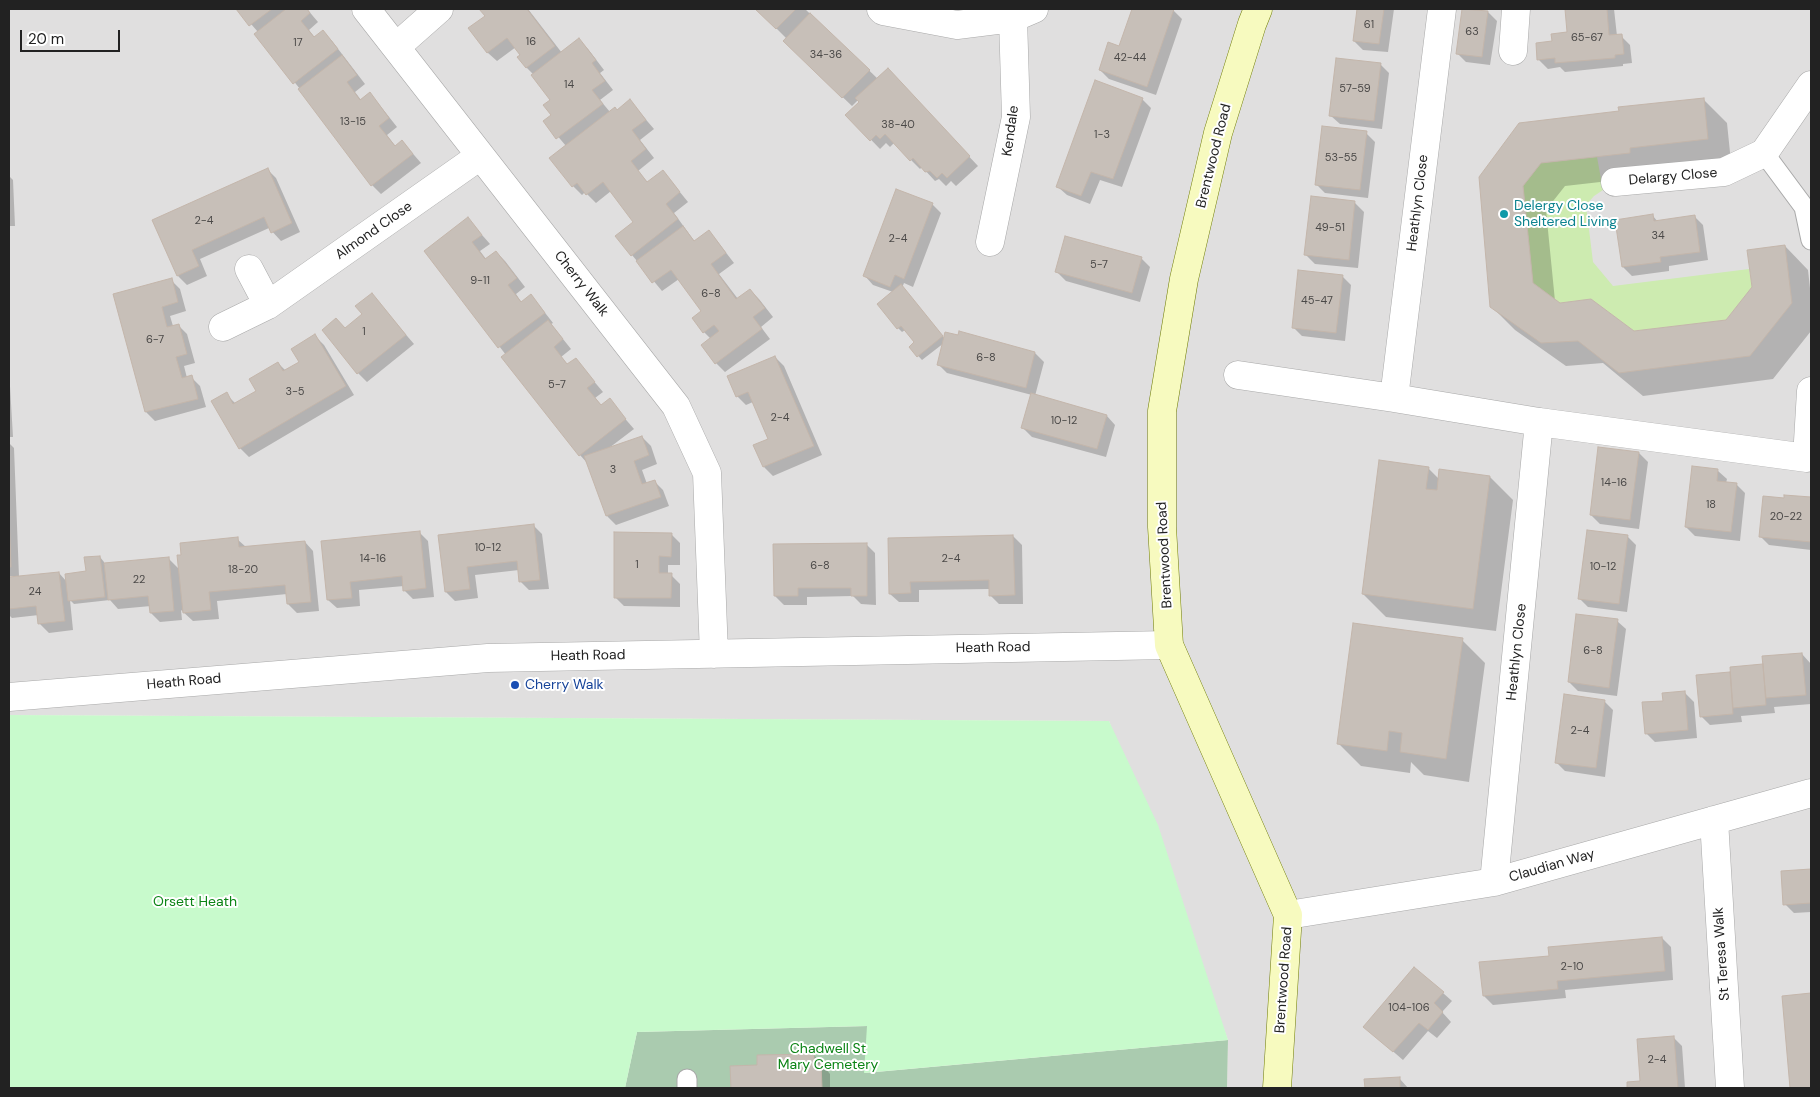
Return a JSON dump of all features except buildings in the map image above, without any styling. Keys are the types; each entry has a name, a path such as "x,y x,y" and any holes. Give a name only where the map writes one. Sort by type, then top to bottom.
{"street":[{"name":"Cherry Walk","path":"366,9 676,406 707,473 714,654"},
{"path":"396,47 439,9"},
{"path":"881,9 883,11 958,25 1023,14"},
{"name":"Brentwood Road","path":"1258,9 1218,132 1184,279 1162,411 1162,526 1169,645 1288,915 1277,1088"},
{"name":"Heathlyn Close","path":"1394,398 1442,9"},
{"path":"1512,51 1516,9"},
{"name":"Kendale","path":"990,242 1016,116 1023,14"},
{"name":"Delargy Close","path":"1615,182 1724,172 1764,153 1811,85"},
{"name":"Almond Close","path":"223,327 268,305 480,156"},
{"path":"249,269 268,305"},
{"path":"1238,375 1539,422 1807,458 1811,391"},
{"name":"Heathlyn Close","path":"1494,882 1539,422"},
{"name":"Heath Road","path":"9,697 488,658 1169,645"},
{"name":"Claudian Way","path":"1288,915 1494,882 1811,793"},
{"name":"St Teresa Walk","path":"1714,820 1730,1088"}],"lane":[{"path":"1764,153 1804,206 1811,240"}],"shaded area":[{"path":"9,9 1811,9 1811,1088 1227,1088 1228,1040 1109,721 9,715"}],"green space":[{"path":"1597,157 1603,190 1586,205 1593,262 1613,286 1749,269 1752,287 1726,320 1634,331 1591,299 1560,303 1533,283 1523,186 1541,163"},
{"name":"Orsett Heath","path":"9,715 1109,721 1158,825 1228,1040 864,1073 867,1026 637,1032 625,1088 9,1088"},
{"name":"Chadwell St Mary Cemetery","path":"868,1026 865,1073 1228,1040 1227,1088 625,1088 637,1032"}],"place":[{"name":"Delergy Close Sheltered Living","path":"1504,214"},
{"name":"Cherry Walk","path":"515,685"}]}
